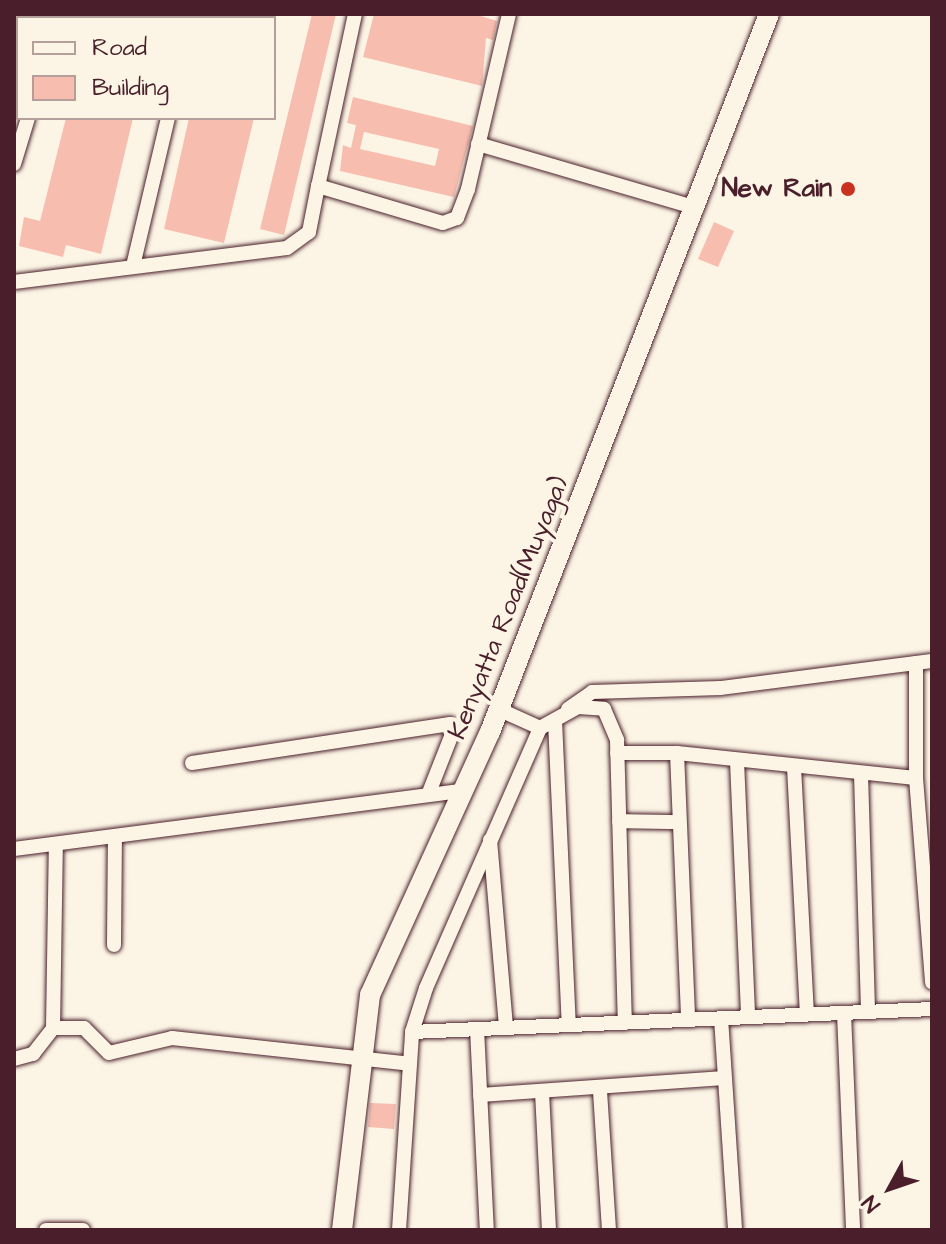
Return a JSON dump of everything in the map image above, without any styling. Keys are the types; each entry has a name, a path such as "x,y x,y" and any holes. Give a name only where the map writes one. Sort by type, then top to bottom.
{"main road":[{"name":"Kenyatta Road(Muyaga)","path":"342,1230 358,1059 386,950 498,709 697,208 769,14"}],"street":[{"path":"14,282 287,248 309,232 355,14"},
{"path":"318,186 443,223 457,218 509,14"},
{"path":"14,164 27,120"},
{"path":"133,266 168,120"},
{"path":"478,144 697,208"},
{"path":"399,1230 412,1032 490,839 540,728 592,692 721,688 932,661"},
{"path":"916,663 916,778 932,982"},
{"path":"498,709 540,728"},
{"path":"560,716 604,709 617,753 625,1023"},
{"path":"560,716 569,1025"},
{"path":"192,763 450,724 454,729 428,795"},
{"path":"617,753 677,753 916,778"},
{"path":"677,753 677,822 688,1020"},
{"path":"737,761 748,1017"},
{"path":"794,767 807,1012"},
{"path":"861,774 868,1010"},
{"path":"14,849 462,791"},
{"path":"619,821 677,822"},
{"path":"114,945 115,836"},
{"path":"490,839 506,1027"},
{"path":"14,1059 33,1054 53,1028 56,844"},
{"path":"412,1032 807,1012 932,1009"},
{"path":"844,1013 853,1230"},
{"path":"721,1018 735,1230"},
{"path":"53,1028 84,1028 109,1053 172,1038 410,1064"},
{"path":"477,1029 487,1230"},
{"path":"480,1095 600,1091 724,1078"},
{"path":"600,1091 609,1230"},
{"path":"542,1092 549,1230"},
{"path":"46,1230 83,1230"}],"building":[{"path":"312,14 336,14 284,235 260,229"},
{"path":"374,14 474,14 497,21 493,40 486,38 482,86 363,57"},
{"path":"353,97 473,126 454,197 340,171 343,145 351,148 356,125 347,123","holes":["364,132 439,149 435,166 360,149"]},
{"path":"65,120 133,120 101,254 66,245 63,257 19,246 24,217 40,221"},
{"path":"189,120 254,120 224,243 164,229"},
{"path":"714,222 734,231 718,267 698,259"},
{"path":"370,1103 396,1104 394,1129 368,1127"}],"place":[{"name":"New Rain","path":"848,189"}]}
